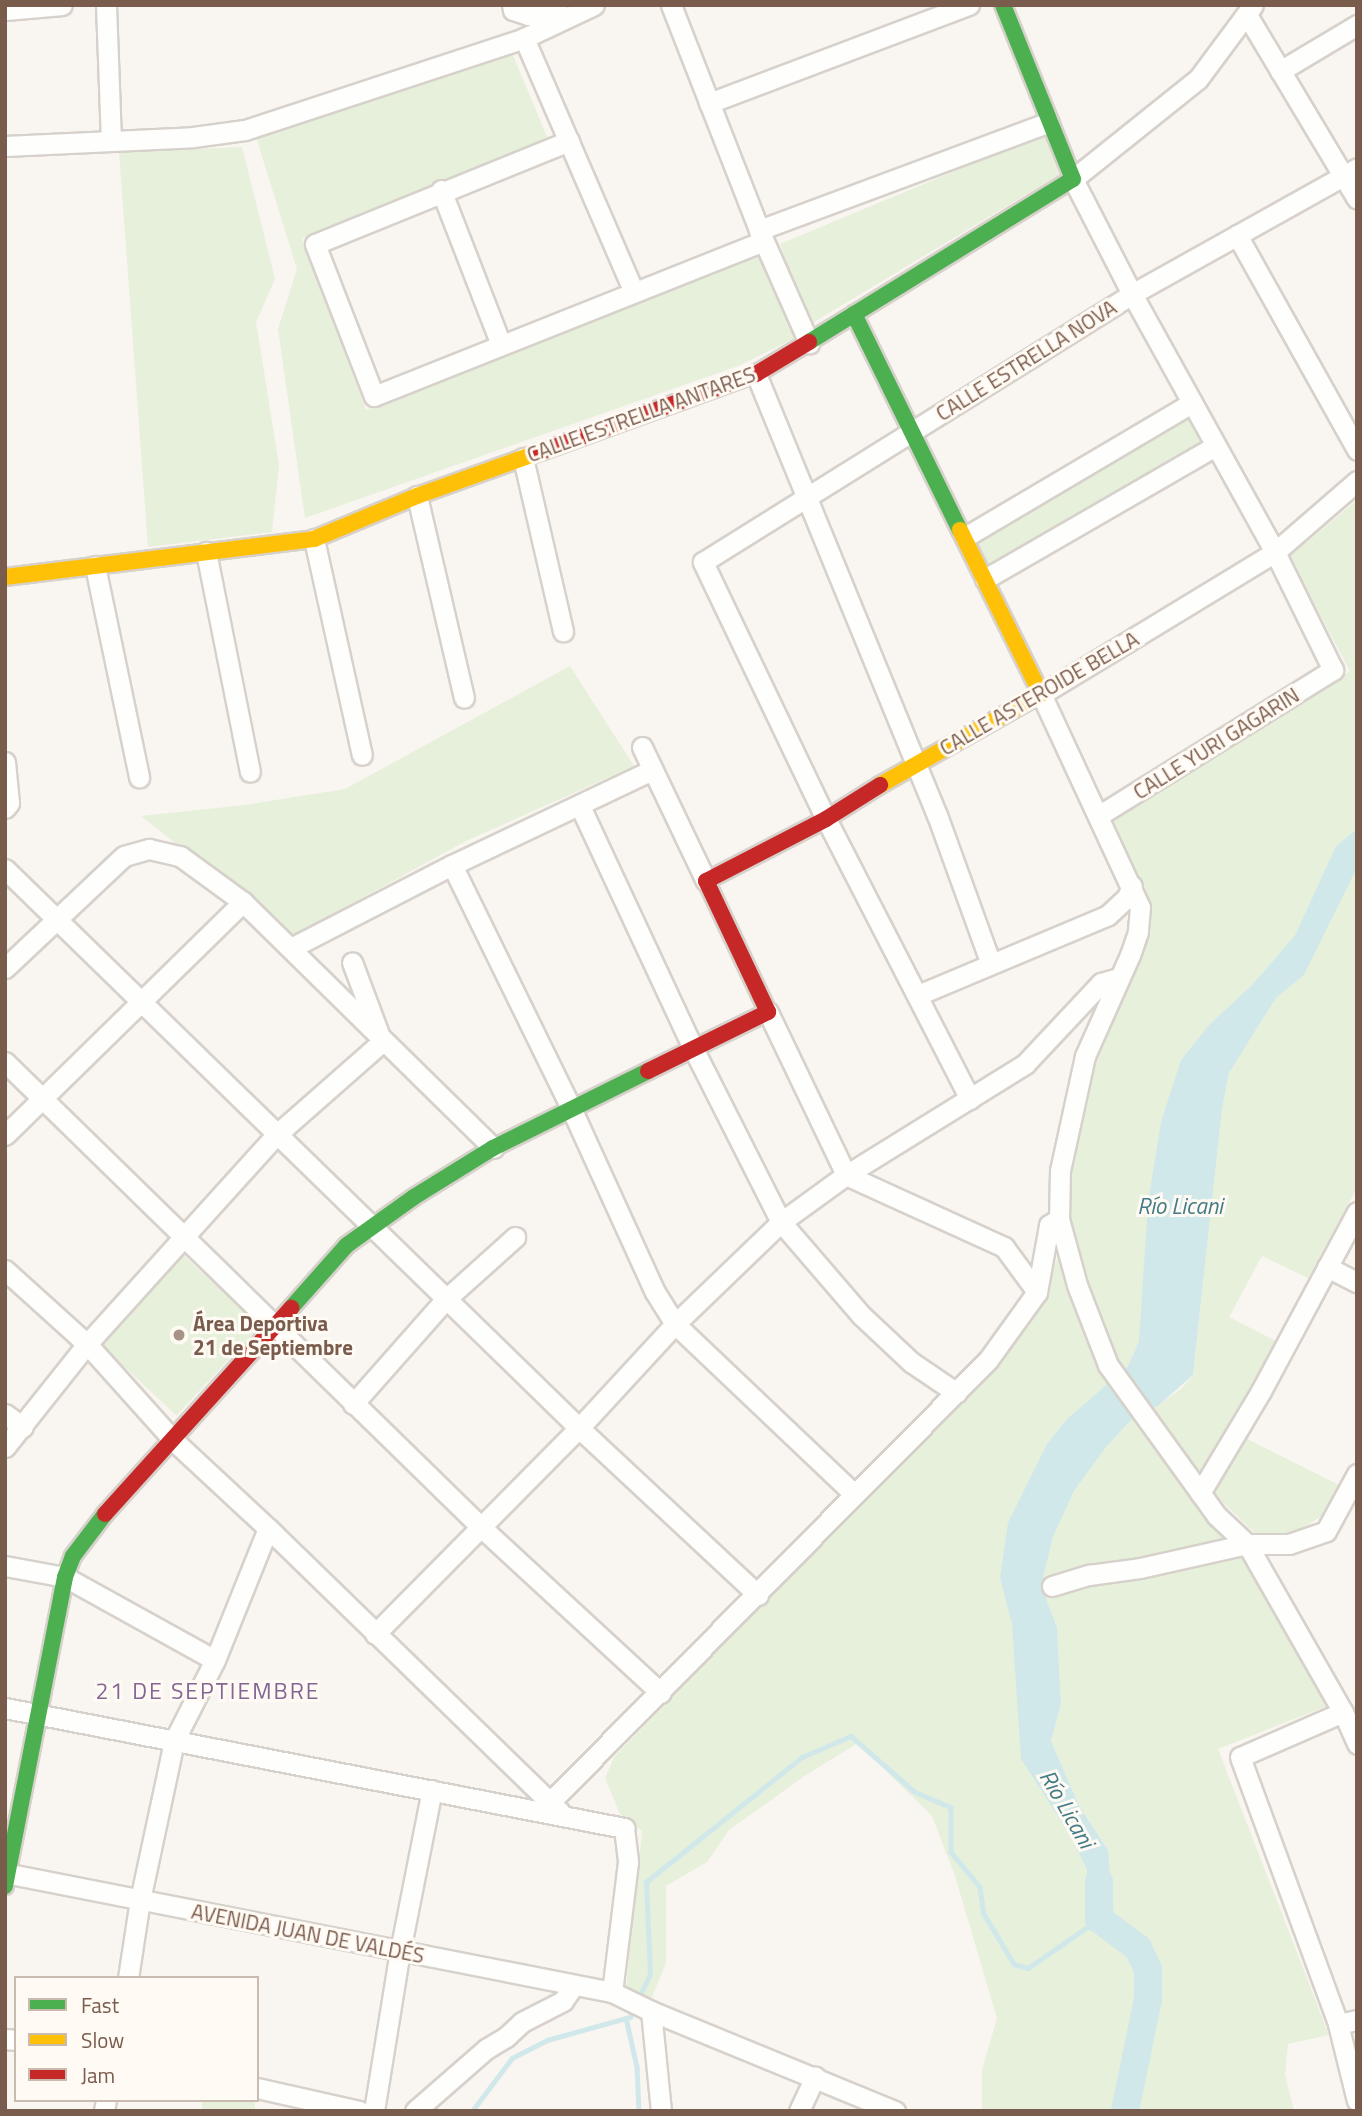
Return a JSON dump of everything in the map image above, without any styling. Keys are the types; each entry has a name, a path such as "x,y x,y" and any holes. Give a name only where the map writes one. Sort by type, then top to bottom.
{"street":[{"path":"5,10 62,5"},
{"path":"106,5 111,139"},
{"path":"512,5 513,10 528,15 568,15"},
{"path":"5,146 193,137 245,130 524,38 594,5"},
{"path":"671,5 761,236 809,343"},
{"path":"709,103 969,5"},
{"path":"1003,5 1073,179 1132,294 1275,552"},
{"path":"1250,10 1280,71 1350,172 1357,200"},
{"name":"CALLE ESTRELLA ANTARES","path":"5,577 314,538 417,496 756,374 1073,179 1198,79 1250,10"},
{"path":"1280,71 1357,25"},
{"path":"524,38 634,292"},
{"path":"569,141 441,190 315,244 374,396 634,292 761,236 1049,122"},
{"name":"CALLE ESTRELLA NOVA","path":"826,819 702,562 1132,294 1350,172"},
{"path":"441,190 501,345"},
{"path":"1237,235 1357,450"},
{"path":"854,314 914,430 1140,907 1138,932 1089,1046 1077,1082 1060,1171 1059,1219 1077,1285 1108,1365 1216,1515 1247,1544 1343,1712 1357,1744"},
{"path":"756,374 937,815 991,964"},
{"path":"965,537 1192,404"},
{"path":"985,579 1215,446"},
{"path":"523,458 563,631"},
{"name":"CALLE ASTEROIDE BELLA","path":"706,881 826,819 915,764 1041,694 1275,552 1357,481"},
{"path":"417,496 464,698"},
{"path":"314,538 362,755"},
{"path":"206,552 250,772"},
{"name":"CALLE YURI GAGARIN","path":"1098,816 1333,670 1275,552"},
{"path":"94,566 139,777"},
{"path":"642,747 846,1175 1004,1247 1037,1292"},
{"path":"290,948 452,865 580,806 652,769"},
{"path":"5,808 9,803 6,774"},
{"path":"580,806 694,1050 781,1222 861,1315 911,1362 957,1393"},
{"path":"826,819 970,1099"},
{"path":"5,968 124,856 149,849 180,856 243,902 493,1149"},
{"path":"452,865 571,1108 655,1292 675,1324 854,1494"},
{"path":"5,869 58,917 276,1135 579,1429 758,1595"},
{"path":"918,995 1108,915 1127,897 1132,886"},
{"path":"5,1135 243,902"},
{"path":"352,962 382,1042"},
{"path":"375,1633 579,1429 675,1324 781,1222 846,1175 1025,1064 1101,983 1119,978"},
{"path":"6,1878 65,1577 73,1556 88,1534 346,1245 374,1228 414,1197 493,1149 768,1012"},
{"path":"5,1447 87,1344 276,1135 382,1042"},
{"path":"5,1062 482,1528 661,1693"},
{"path":"1200,1493 1261,1391 1357,1212"},
{"path":"556,1808 661,1693 988,1360 1037,1292 1049,1226 1059,1219"},
{"path":"354,1404 446,1299 515,1237"},
{"path":"1327,1267 1357,1282"},
{"path":"5,1270 87,1344 173,1440 268,1528 556,1808"},
{"path":"5,1414 23,1427"},
{"path":"1052,1586 1089,1575 1140,1568 1247,1544 1289,1544 1326,1531 1357,1474"},
{"path":"128,1976 140,1900 174,1741 215,1660 268,1528"},
{"path":"5,1566 65,1577 215,1660"},
{"path":"5,1708 432,1790 556,1808 624,1828 628,1862 612,1992"},
{"path":"1343,1712 1240,1757 1348,2022 1357,2101"},
{"path":"374,2111 400,1951 432,1790"},
{"name":"AVENIDA JUAN DE VALDÉS","path":"6,1878 140,1900 612,1992 650,2011 895,2111"},
{"path":"415,2111 486,2049 506,2037 522,2022 563,2001 573,1986"},
{"path":"650,2011 661,2111"},
{"path":"799,2111 815,2077"},
{"path":"259,2088 359,2111"}],"green space":[{"path":"512,53 548,139 302,238 366,410 759,255 797,337 738,366 305,518 278,329 297,269 256,137"},
{"path":"1044,134 1059,175 809,325 780,244"},
{"path":"242,147 275,279 256,322 279,465 272,532 148,547 119,152"},
{"path":"1188,416 1204,444 987,569 971,541"},
{"path":"1357,500 1357,829 1336,846 1295,935 1253,984 1210,1024 1139,1341 1128,1366 1067,1419 1047,1444 1031,1478 1000,1578 1012,1625 1017,1688 1087,1870 1088,1909 1114,1930 1108,1850 1079,1806 1051,1741 1061,1704 1057,1627 1041,1586 1053,1537 1074,1491 1106,1447 1135,1416 1245,1558 1342,1700 1218,1749 1329,2035 1288,2044 1285,2074 1294,2111 982,2111 982,2070 997,2018 955,1876 932,1816 858,1743 806,1775 729,1830 707,1862 666,1886 666,1963 650,2002 626,1988 642,1831 620,1814 605,1778 614,1757 1004,1356 1037,1309 1070,1227 1061,1203 1089,1082 1151,929 1144,895 1112,816 1350,671 1289,557"},
{"path":"570,666 634,766 464,842 293,936 141,816 245,805 345,789"},
{"path":"1357,868 1357,1188 1308,1278 1262,1256 1229,1317 1278,1342 1201,1477 1152,1410 1182,1388 1193,1375 1222,1109 1229,1073 1276,998 1304,975"},
{"name":"Área Deportiva 21 de Septiembre","path":"180,1252 260,1326 177,1416 97,1341"},
{"path":"1243,1437 1341,1486 1325,1514 1299,1530 1261,1539 1213,1493"},
{"path":"202,2102 255,2102 255,2111 202,2111"}],"water":[{"name":"Río Licani","path":"1357,829 1357,868 1304,975 1276,998 1229,1073 1222,1109 1193,1375 1158,1406 1135,1416 1106,1447 1074,1491 1053,1537 1041,1586 1057,1627 1061,1704 1051,1741 1079,1806 1108,1850 1115,1931 1088,1909 1087,1870 1072,1838 1021,1759 1012,1625 1000,1578 1008,1523 1047,1444 1067,1419 1128,1366 1139,1341 1148,1203 1161,1122 1181,1060 1210,1024 1253,984 1295,935 1336,846"}],"waterway":[{"path":"638,1999 650,1974 646,1882 802,1757 851,1736 915,1792 951,1807 951,1852 980,1887 984,1914 1014,1964 1028,1968 1099,1919"},
{"name":"Río Licani","path":"1099,1882 1099,1919 1138,1948 1148,1969 1148,1999 1125,2111"},
{"path":"472,2111 512,2058 547,2040 630,2017 634,2007"},
{"path":"626,2018 637,2067 639,2111"}],"traffic: fast":[{"path":"809,342 1073,179 1003,5"},
{"path":"854,314 960,530"},
{"path":"291,1308 347,1245 414,1197 493,1148 648,1071"},
{"path":"5,1886 65,1577 73,1556 105,1514"}],"traffic: slow":[{"path":"5,577 314,539 417,496 540,452"},
{"path":"880,785 1041,694 960,530"}],"traffic: jam":[{"path":"540,452 756,374 809,342"},
{"path":"648,1071 768,1012 706,881 826,819 880,785"},
{"path":"105,1514 291,1308"}],"place":[{"name":"Área Deportiva 21 de Septiembre","path":"179,1335"}],"district":[{"name":"21 DE SEPTIEMBRE","path":"208,1691"}]}
